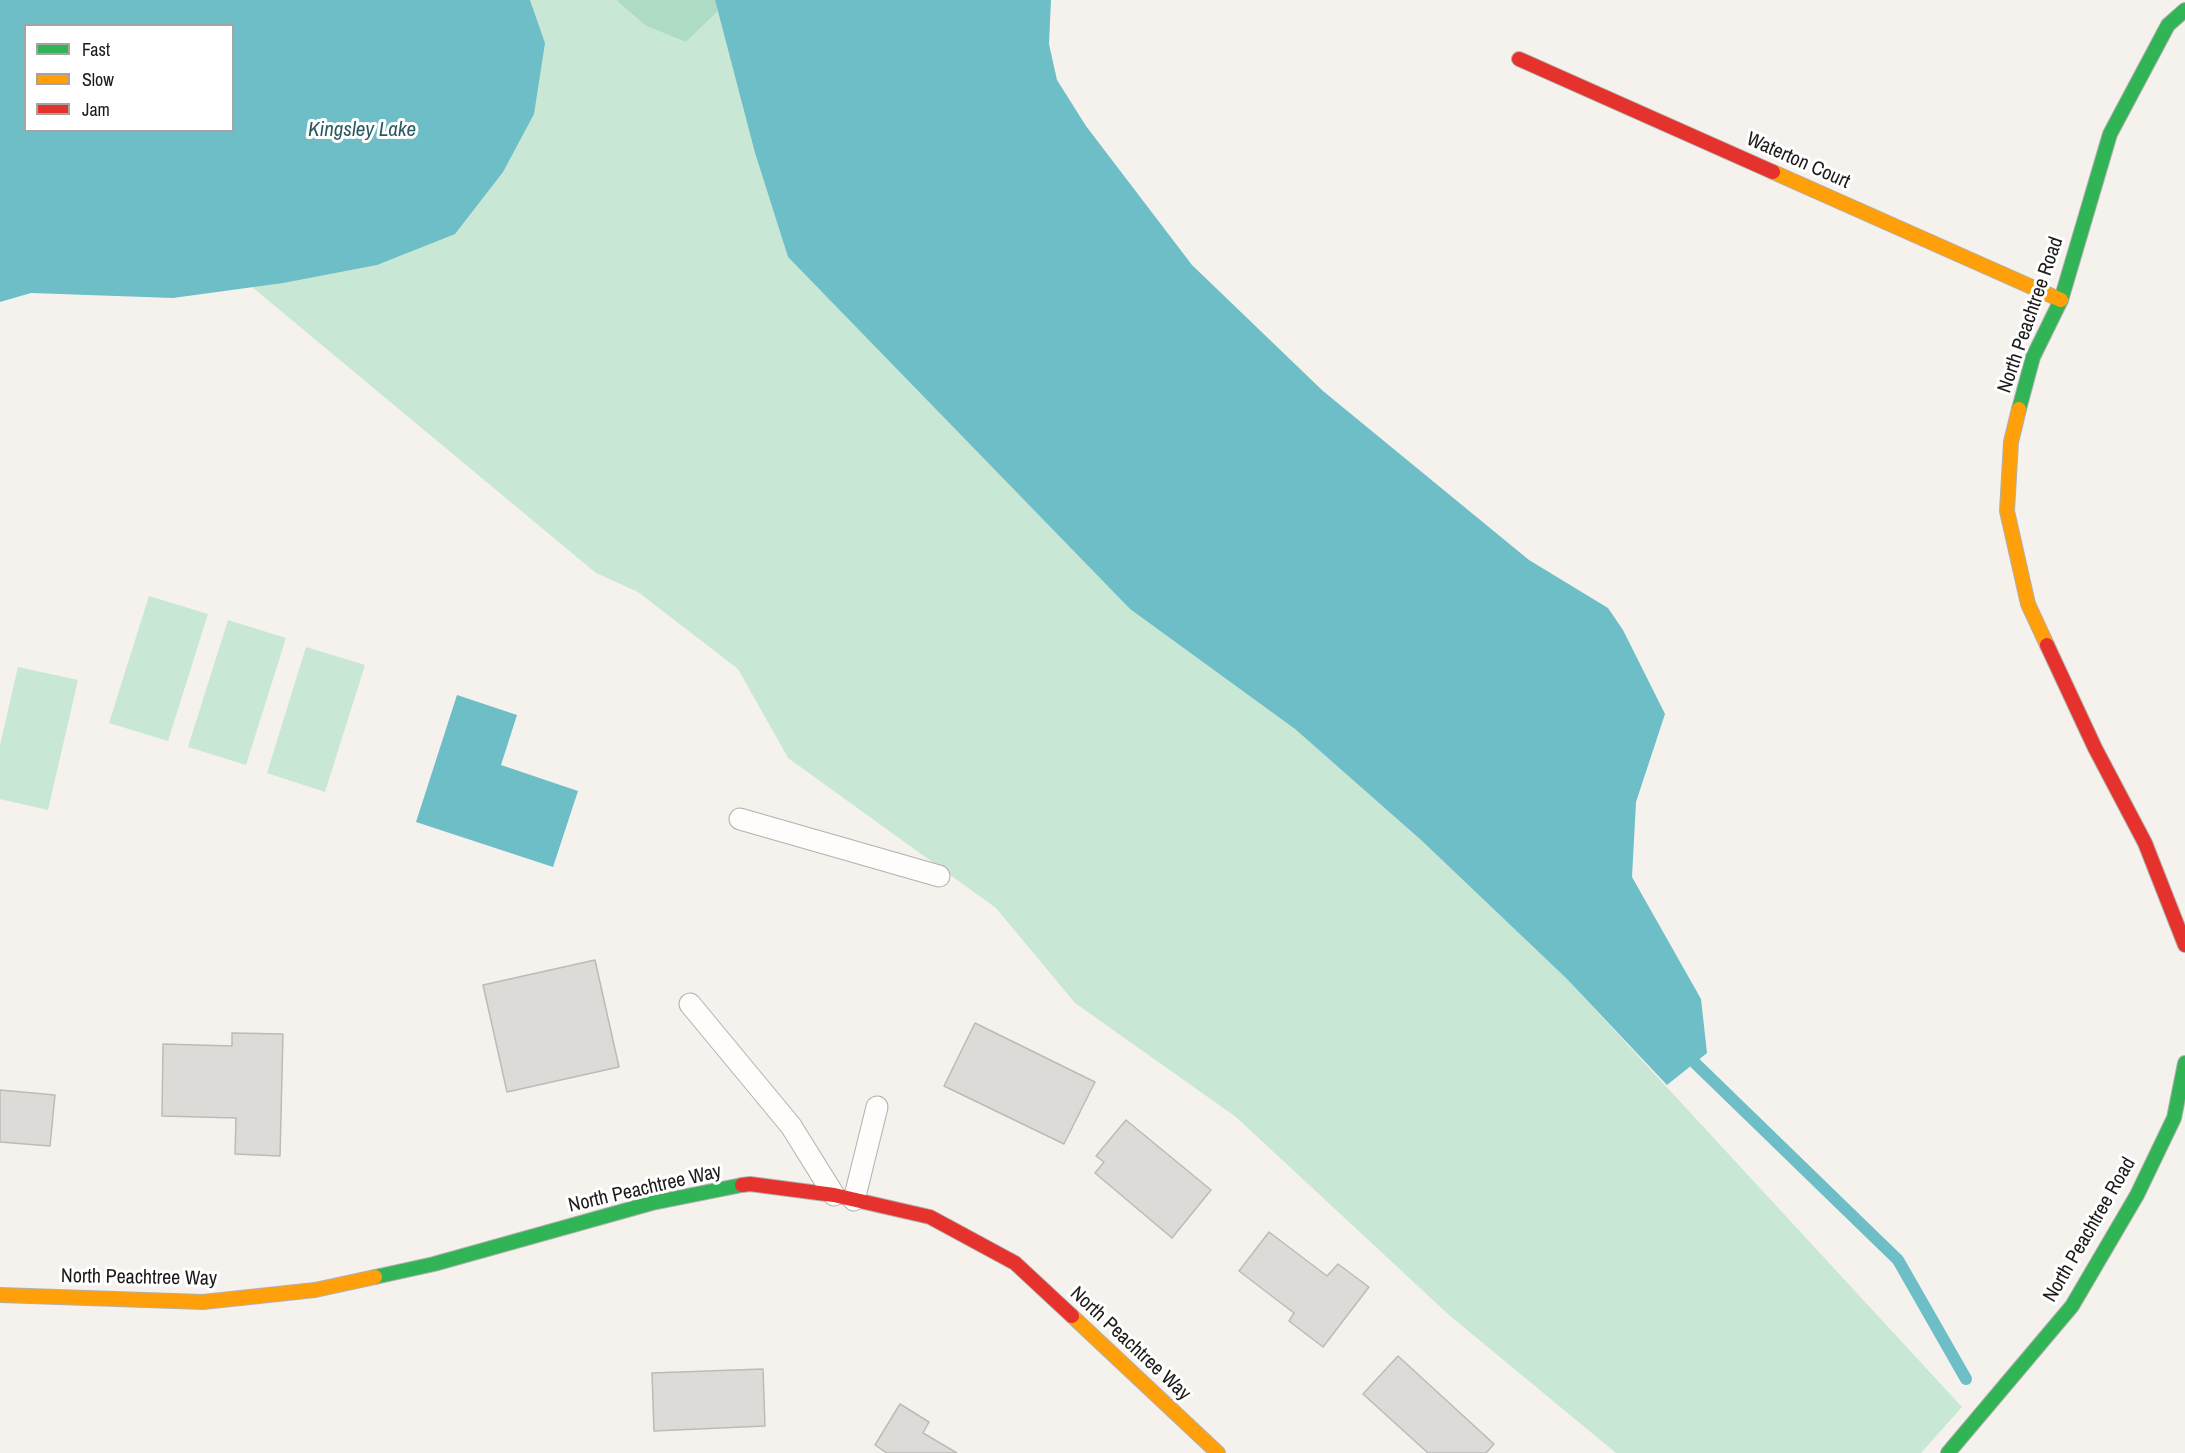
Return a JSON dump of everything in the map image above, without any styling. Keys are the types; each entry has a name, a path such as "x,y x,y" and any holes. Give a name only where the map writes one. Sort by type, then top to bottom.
{"street":[{"name":"North Peachtree Road","path":"2185,10 2168,26 2110,134 2061,300 2033,357 2011,441 2007,511 2028,604 2095,748 2145,843 2185,945"},
{"name":"Waterton Court","path":"1519,59 2061,300"},
{"name":"North Peachtree Road","path":"1948,1453 2072,1306 2137,1195 2174,1118 2185,1063"},
{"name":"North Peachtree Way","path":"0,1295 203,1302 315,1290 434,1264 652,1203 750,1184 844,1197 930,1217 1015,1263 1218,1453"}],"lane":[{"path":"740,819 939,876"},
{"path":"690,1004 791,1126 844,1197"},
{"path":"844,1197 878,1107"}],"green space":[{"path":"530,0 616,0 646,26 686,42 718,11 755,153 788,257 1130,609 1295,729 1421,840 1567,979 1962,1407 1921,1453 1616,1453 1449,1315 1236,1117 1075,1003 996,908 788,758 738,669 638,592 596,573 252,287 377,265 545,43"},
{"path":"616,0 715,0 718,11 686,42 646,26"},
{"path":"149,596 208,614 168,741 109,723"},
{"path":"228,620 286,638 246,765 188,747"},
{"path":"306,647 365,665 325,792 267,773"},
{"path":"18,667 78,680 48,810 0,799 0,745"}],"water":[{"name":"Kingsley Lake","path":"0,0 530,0 545,43 534,114 503,172 455,234 377,265 283,283 173,298 31,293 0,302"},
{"path":"715,0 1051,0 1049,44 1057,80 1086,126 1192,265 1323,391 1529,560 1608,608 1623,630 1665,714 1636,802 1632,877 1701,999 1707,1053 1667,1085 1567,979 1421,840 1295,729 1130,609 788,257 755,153"},
{"path":"457,695 517,715 501,765 578,791 553,867 416,822"}],"building":[{"path":"595,960 619,1067 507,1092 483,985"},
{"path":"975,1023 1095,1082 1064,1144 944,1086"},
{"path":"232,1033 283,1034 280,1156 235,1154 236,1118 162,1116 163,1044 232,1046"},
{"path":"0,1090 55,1095 50,1146 0,1142"},
{"path":"1126,1120 1211,1190 1172,1238 1095,1173 1104,1162 1096,1156"},
{"path":"1269,1232 1327,1276 1338,1264 1369,1287 1323,1347 1289,1321 1294,1313 1239,1271"},
{"path":"1398,1356 1494,1444 1486,1453 1428,1453 1363,1394"},
{"path":"763,1369 765,1426 654,1431 652,1373"},
{"path":"900,1404 929,1422 923,1433 957,1453 887,1453 875,1445"}],"waterway":[{"path":"1695,1063 1898,1260 1966,1379"}],"traffic: fast":[{"path":"2019,409 2033,357 2061,300 2110,134 2168,25 2185,10"},
{"path":"1948,1453 2072,1306 2137,1195 2174,1118 2185,1063"},
{"path":"375,1277 434,1264 652,1203 742,1185"}],"traffic: slow":[{"path":"1773,172 2061,300"},
{"path":"2019,409 2011,442 2007,511 2028,604 2047,645"},
{"path":"0,1295 203,1302 315,1290 375,1277"},
{"path":"1072,1316 1218,1453"}],"traffic: jam":[{"path":"1519,59 1773,172"},
{"path":"2047,645 2095,748 2145,843 2185,945"},
{"path":"742,1185 750,1184 834,1195 930,1217 1015,1263 1072,1316"}]}
